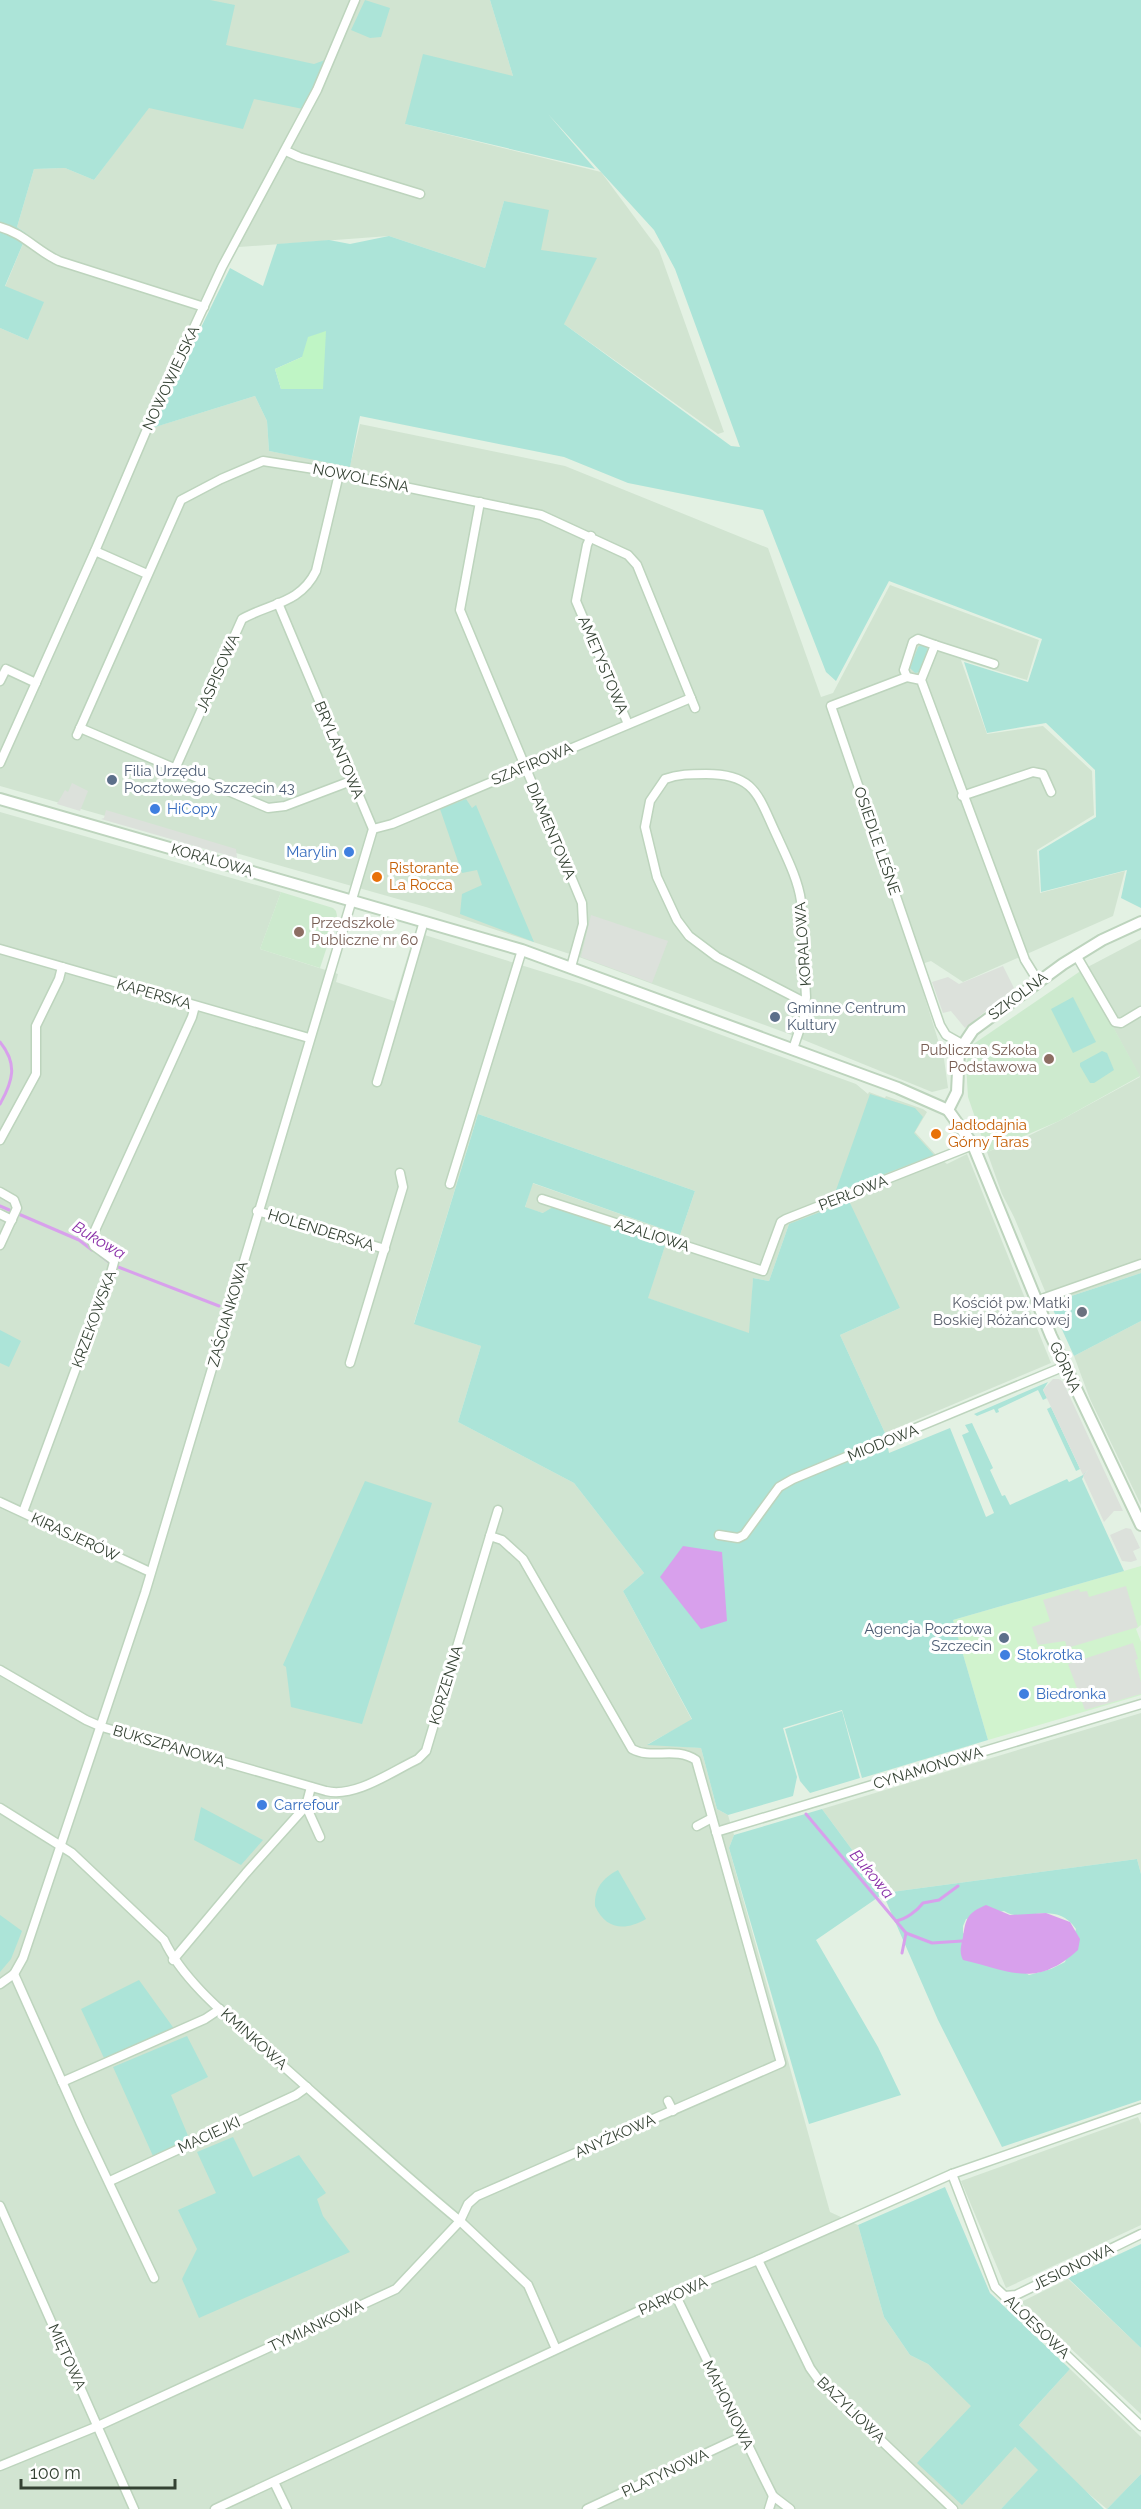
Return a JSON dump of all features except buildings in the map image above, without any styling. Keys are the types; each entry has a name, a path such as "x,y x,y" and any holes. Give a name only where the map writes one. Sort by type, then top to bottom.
{"street":[{"name":"NOWOWIEJSKA","path":"0,763 147,429 226,259 317,90 355,0"},
{"path":"286,151 420,194"},
{"path":"0,227 19,234 42,253 59,261 204,307"},
{"name":"NOWOLEŚNA","path":"175,769 78,731 179,504 185,496 263,461 541,515 591,536 628,555 638,565 694,708"},
{"name":"JASPISOWA","path":"175,769 242,619 300,593 316,571 339,474"},
{"name":"DIAMENTOWA","path":"480,502 460,610 582,903 583,924 571,967"},
{"name":"AMETYSTOWA","path":"591,536 586,545 576,601 628,724"},
{"path":"95,551 147,574"},
{"name":"BRYLANTOWA","path":"278,603 372,829"},
{"path":"921,680 907,677 904,669 913,642 918,639 994,664"},
{"path":"935,645 921,680 1025,960 1038,981"},
{"path":"0,681 3,667 36,683"},
{"name":"OSIEDLE LEŚNE","path":"907,677 831,706 940,1025 946,1035 962,1044"},
{"name":"SZAFIROWA","path":"372,829 392,824 691,698"},
{"path":"175,769 268,808 285,807 351,781"},
{"path":"963,796 1033,772 1044,774 1051,792"},
{"name":"KORALOWA","path":"690,774 731,775 746,782 757,794 789,861 801,899 805,985 806,1003 800,1002 789,993 711,953 689,936 677,920 657,877 645,827 650,801 665,779 690,774"},
{"name":"KORALOWA","path":"0,799 522,950 793,1049 918,1096 948,1110"},
{"path":"351,900 372,829"},
{"name":"ZAŚCIANKOWA","path":"102,1727 351,900"},
{"path":"377,1082 424,921"},
{"name":"SZKOLNA","path":"962,1044 973,1030 1076,955 1141,922"},
{"name":"KAPERSKA","path":"0,949 309,1038"},
{"path":"450,1185 522,950"},
{"path":"1076,955 1115,1022 1121,1023 1141,1011"},
{"path":"0,1140 36,1074 36,1026 59,979 62,967"},
{"path":"789,993 805,985"},
{"path":"793,1049 806,1003"},
{"name":"KRZEKOWSKA","path":"22,1512 114,1262 94,1246 91,1239 195,1006"},
{"path":"948,1110 957,1092 957,1062 962,1044"},
{"name":"GÓRNA","path":"948,1110 973,1145 1036,1301 1141,1525"},
{"name":"PERŁOWA","path":"763,1271 781,1222 786,1219 973,1145"},
{"name":"HOLENDERSKA","path":"350,1363 404,1187 400,1173"},
{"path":"0,1192 17,1203 0,1245"},
{"name":"AZALIOWA","path":"542,1199 763,1271"},
{"name":"HOLENDERSKA","path":"257,1211 385,1249"},
{"path":"0,1214 12,1220"},
{"path":"1036,1301 1141,1264"},
{"name":"MIODOWA","path":"719,1535 738,1538 744,1535 779,1487 793,1479 1065,1366"},
{"name":"KIRASJERÓW","path":"0,1502 150,1572"},
{"name":"KORZENNA","path":"350,1792 417,1759 426,1751 498,1510"},
{"path":"490,1536 502,1540 524,1559 632,1749 639,1753 686,1753 696,1760 716,1832"},
{"name":"BUKSZPANOWA","path":"0,1670 102,1727 311,1787 336,1793 350,1792"},
{"name":"CYNAMONOWA","path":"716,1832 1141,1704"},
{"path":"0,1984 14,1974 23,1958 59,1847 102,1727"},
{"path":"173,1960 306,1806 311,1787"},
{"path":"306,1806 320,1837"},
{"name":"KMINKOWA","path":"0,1808 59,1847 72,1853 164,1940 173,1960 220,2009 378,2152 460,2221"},
{"path":"697,1826 712,1818"},
{"name":"ANYŻKOWA","path":"460,2221 468,2204 477,2196 781,2063 716,1832"},
{"path":"14,1974 154,2278"},
{"path":"62,2082 205,2019 220,2009"},
{"name":"MACIEJKI","path":"110,2181 296,2096 307,2087"},
{"path":"668,2101 673,2111"},
{"name":"PARKOWA","path":"216,2509 675,2294 952,2174 1141,2108"},
{"name":"ALOESOWA","path":"952,2174 995,2287 1141,2426"},
{"name":"MIĘTOWA","path":"0,2206 134,2509"},
{"path":"460,2221 528,2285 556,2349"},
{"name":"TYMIANKOWA","path":"0,2466 98,2426 396,2289 460,2221"},
{"name":"JESIONOWA","path":"1005,2296 1016,2295 1141,2234"},
{"name":"BAZYLIOWA","path":"758,2260 810,2368 820,2382 953,2509"},
{"name":"MAHONIOWA","path":"675,2294 773,2496 790,2509"},
{"name":"PLATYNOWA","path":"587,2509 743,2436"},
{"path":"274,2482 287,2509"},
{"path":"769,2509 773,2496"}],"shaded area":[{"path":"0,0 210,0 235,5 226,45 314,64 325,60 303,109 254,99 243,129 149,108 94,180 65,168 34,169 17,227 27,234 5,286 44,302 28,340 0,328"},
{"path":"176,0 490,0 513,76 405,124 601,172 659,250 724,432 718,434 564,324 541,250 504,201 485,268 389,236 239,247 229,243 142,431 255,396 267,421 269,451 350,466 360,424 565,466 768,548 821,697 833,693 890,585 1039,640 1027,680 961,660 987,734 1043,726 1092,771 1094,815 1037,850 1040,893 1125,871 1113,916 963,982 931,961 915,966 944,1059 948,1088 932,1092 789,1034 579,957 426,907 0,786 0,328 28,340 43,302 5,287 27,234 17,227 34,169 65,168 94,180 148,108"},
{"path":"365,0 390,8 381,37 370,38 351,30"},
{"path":"490,0 1141,0 1141,908 1121,898 1127,870 1041,892 1039,851 1096,817 1095,770 1046,723 987,733 964,662 1028,682 1042,639 889,581 836,681 826,672 763,510 628,483 564,457 360,416 350,467 269,451 267,421 255,396 152,428 230,268 263,286 277,244 329,240 350,244 389,236 485,268 504,201 549,210 541,250 597,258 564,324 731,446 740,447 675,269 654,230 548,114 595,169 405,124 423,54 513,76","holes":["302,357 323,389 281,389 275,369"]},
{"path":"921,645 927,647 928,651 920,672 915,673 910,668 918,647"},
{"path":"72,783 88,791 80,811 57,804 65,790 68,792"},
{"path":"466,799 472,808 476,805 534,942 460,914 462,894 482,885 477,870 462,873 440,809"},
{"path":"106,810 236,849 237,858 101,819 104,818"},
{"path":"0,812 281,892 260,949 338,974 336,982 394,1001 415,932 582,984 856,1084 868,1094 869,1092 885,1098 886,1096 923,1109 927,1112 915,1132 936,1155 947,1164 967,1154 1051,1363 885,1433 840,1335 900,1308 789,1224 769,1281 753,1278 750,1334 647,1298 665,1246 525,1208 532,1183 680,1235 695,1191 478,1114 414,1323 481,1346 458,1422 574,1483 644,1573 623,1591 692,1720 648,1744 701,1748 717,1809 728,1815 734,1835 729,1848 830,2212 858,2225 884,2317 910,2355 928,2364 1039,2470 1001,2509 0,2509"},
{"name":"Przedszkole Publiczne nr 60","path":"281,892 333,908 336,911 337,916 320,968 260,949"},
{"path":"591,915 668,941 652,983 581,957"},
{"path":"1141,939 1141,1273 1050,1303 1002,1194 987,1152 1059,1121 1140,1077 1082,970"},
{"path":"1003,966 1014,988 965,1028 951,1011 943,1013 932,982 948,977 959,984"},
{"name":"Publiczna Szkoła Podstawowa","path":"1082,970 1140,1076 1059,1121 987,1152 968,1097 966,1064 972,1045"},
{"path":"1073,997 1096,1042 1073,1053 1051,1009"},
{"path":"1102,1051 1107,1053 1114,1070 1094,1083 1090,1083 1080,1063"},
{"path":"870,1094 915,1108 923,1117 914,1133 934,1155 835,1193"},
{"path":"478,1114 695,1191 680,1235 533,1183 525,1207 543,1213 553,1207 665,1246 648,1298 749,1333 753,1278 769,1281 789,1224 849,1201 900,1308 840,1335 885,1433 889,1453 950,1428 986,1517 994,1513 962,1435 969,1432 965,1425 972,1423 993,1468 990,1470 1002,1496 1005,1495 1010,1505 1067,1479 1069,1482 1083,1475 1088,1468 1082,1479 1124,1571 953,1620 988,1740 862,1778 842,1710 783,1728 797,1777 793,1796 728,1815 717,1809 701,1748 647,1745 692,1719 623,1591 644,1573 574,1483 458,1422 481,1346 414,1324"},
{"path":"1141,1273 1141,1321 1074,1356 1050,1303"},
{"path":"1141,1321 1141,1505 1090,1399 1074,1356"},
{"path":"0,1330 21,1341 9,1367 0,1363"},
{"path":"1053,1379 1063,1382 1123,1511 1114,1511 1104,1522 1083,1476 1089,1469 1083,1475 1043,1390"},
{"path":"1048,1382 1043,1390 1047,1398 1043,1400 1038,1390 998,1409 999,1412 996,1413 994,1409 977,1416 974,1414"},
{"path":"1051,1407 1080,1469 1076,1471 1047,1409"},
{"path":"365,1481 432,1503 362,1724 291,1707 286,1667 283,1665"},
{"path":"1126,1528 1131,1529 1140,1548 1133,1551 1137,1560 1131,1562 1122,1561 1110,1535"},
{"path":"683,1546 722,1552 727,1621 701,1629 660,1577"},
{"path":"1141,1566 1141,1625 1136,1629 1141,1642 1141,1695 988,1740 953,1620"},
{"path":"1126,1586 1138,1627 1067,1648 1065,1641 1038,1645 1032,1627 1050,1621 1043,1600 1079,1589 1080,1592 1087,1591 1089,1597"},
{"path":"1133,1643 1138,1659 1135,1660 1141,1682 1141,1694 1085,1710 1068,1664"},
{"path":"842,1711 860,1778 810,1793 800,1781 785,1729"},
{"path":"1141,1713 1141,1874 1137,1859 884,1893 822,1809"},
{"path":"201,1807 263,1840 241,1865 194,1840"},
{"path":"822,1809 884,1893 1137,1859 1141,1874 1141,2100 1002,2147 938,2020 883,1894 816,1940 878,2047 901,2095 809,2124 729,1848 734,1835","holes":["1004,1911 1012,1915 1049,1913 1067,1920 1076,1929 1065,1962 1051,1969 1029,1975 963,1933 966,1919"]},
{"path":"618,1870 646,1919 638,1923 624,1926 610,1924 599,1914 595,1906 600,1884"},
{"path":"986,1905 1010,1915 1046,1913 1070,1922 1080,1939 1078,1950 1063,1962 1036,1973 1010,1972 963,1960 961,1949 968,1917"},
{"path":"0,1915 22,1931 11,1959 0,1972"},
{"path":"139,1980 175,2030 104,2058 81,2009"},
{"path":"187,2036 208,2077 171,2095 189,2138 153,2156 113,2067"},
{"path":"1138,2117 1141,2124 1141,2225 1006,2288 961,2181"},
{"path":"233,2137 253,2177 299,2155 326,2193 317,2199 323,2216 350,2252 199,2318 182,2279 197,2249 178,2210 216,2193 197,2152"},
{"path":"945,2187 990,2293 1070,2369 1019,2425 1104,2509 1001,2509 1038,2470 1015,2447 962,2505 917,2463 971,2406 928,2364 910,2355 884,2317 858,2225"},
{"path":"1141,2244 1141,2348 1068,2278"},
{"path":"1068,2279 1141,2348 1141,2414 1021,2302"},
{"path":"1070,2369 1141,2437 1141,2474 1107,2509 1083,2489 1019,2425"},
{"path":"1141,2474 1141,2509 1107,2509"}],"sand":[{"path":"326,331 323,389 281,389 275,369 302,357 308,337"}],"waterway":[{"name":"Bukowa","path":"0,1042 6,1050 12,1073 0,1104"},
{"name":"Bukowa","path":"0,1206 79,1240 92,1250"},
{"name":"Bukowa","path":"100,1255 113,1265 219,1306"},
{"name":"Bukowa","path":"806,1814 906,1933 902,1953"},
{"path":"896,1921 911,1914 923,1903 939,1900 958,1886"},
{"path":"906,1933 932,1943 962,1941"}],"place":[{"name":"Filia Urzędu Pocztowego Szczecin 43","path":"112,780"},
{"name":"HiCopy","path":"155,809"},
{"name":"Marylin","path":"349,852"},
{"name":"Ristorante La Rocca","path":"377,877"},
{"name":"Przedszkole Publiczne nr 60","path":"299,932"},
{"name":"Gminne Centrum Kultury","path":"775,1017"},
{"name":"Publiczna Szkoła Podstawowa","path":"1049,1059"},
{"name":"Jadłodajnia Górny Taras","path":"936,1134"},
{"name":"Kościół pw. Matki Boskiej Różańcowej","path":"1082,1312"},
{"name":"Agencja Pocztowa Szczecin","path":"1004,1638"},
{"name":"Stokrotka","path":"1005,1655"},
{"name":"Biedronka","path":"1024,1694"},
{"name":"Carrefour","path":"262,1805"}]}
